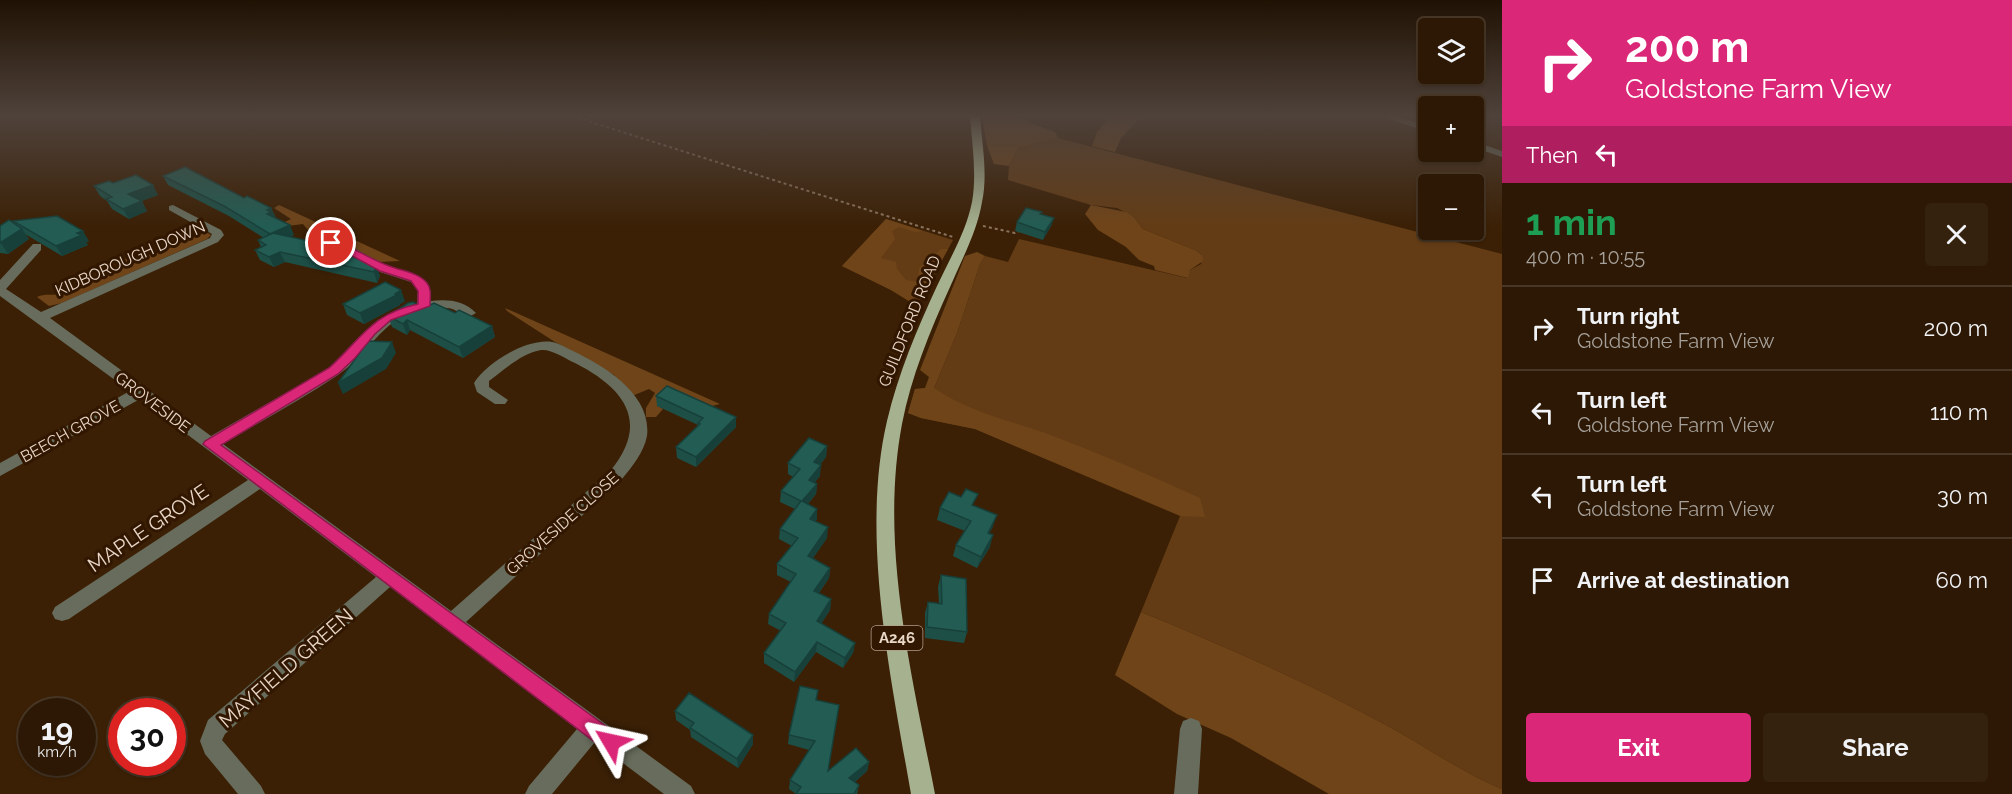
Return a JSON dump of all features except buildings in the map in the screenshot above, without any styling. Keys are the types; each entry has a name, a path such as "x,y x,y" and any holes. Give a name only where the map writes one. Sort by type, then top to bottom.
{"main road":[{"name":"GUILDFORD ROAD","path":"923,794 910,727 888,575 885,519 888,460 904,385 937,300 971,223 977,201 978,153"}],"street":[{"name":"KIDBOROUGH DOWN","path":"40,317 214,240 218,235 217,232 179,211 168,221"},
{"path":"312,237 349,249 384,269 416,279 424,291 424,306"},
{"path":"0,289 37,246"},
{"name":"GROVESIDE","path":"0,289 682,794"},
{"path":"210,444 334,371 351,356 370,331 387,318 404,310 450,303 469,314"},
{"name":"GROVESIDE CLOSE","path":"452,622 616,475 628,461 637,445 640,433 634,407 616,383 606,374 552,346 542,345 528,348 484,378 481,383 482,389 500,400"},
{"name":"BEECH GROVE","path":"0,470 140,392"},
{"name":"MAPLE GROVE","path":"62,613 259,481"},
{"name":"MAYFIELD GREEN","path":"253,794 213,746 211,741 216,727 390,576"},
{"path":"537,794 592,728"},
{"path":"1186,794 1191,729"}],"path":[{"path":"689,153 965,240"},
{"path":"971,223 1015,233 1019,231"}],"shaded area":[{"path":"990,153 1015,153 1009,166 994,164"},
{"path":"1015,153 1116,153 1418,232 1418,240 1448,240 1502,254 1502,789 1472,775 1386,725 1296,679 1141,612 1180,516 975,429 921,418 908,413 915,389 934,388 985,256 1008,262 1019,239 1187,278 1190,270 1201,264 1202,255 1195,250 1143,229 1134,217 1117,208 1091,205 1008,180 1009,166"},
{"path":"279,205 400,261 379,262 347,244 308,230 303,224 272,228 291,219 274,208"},
{"path":"1091,205 1126,212 1134,217 1143,229 1195,250 1202,255 1203,261 1190,270 1188,278 1155,270 1154,266 1139,260 1126,247 1098,230 1085,214"},
{"path":"886,219 953,240 917,306 891,290 842,266"},
{"path":"886,219 923,231 915,232 899,227 892,231 895,239 881,258 896,262 897,269 906,280 918,282 919,268 941,249 948,249 917,306 891,290 842,266"},
{"path":"206,232 211,235 207,239 62,303 49,306 37,297 59,294 83,286 121,269 120,261 138,254 153,255"},
{"path":"977,252 985,256 934,388 962,404 1072,443 1200,498 1205,517 1181,516 975,429 921,418 908,413 915,389 925,388 929,377 920,370 965,256"},
{"path":"505,308 720,404 704,408 658,406 663,409 656,417 646,417 646,408 655,393 649,389 632,396 614,375 555,342"},
{"path":"1141,612 1234,651 1326,694 1386,725 1472,775 1502,789 1502,794 1329,794 1231,738 1177,714 1115,675"}],"route":[{"path":"331,243 349,249 384,269 416,279 424,291 424,306 404,310 377,324 351,356 334,371 210,444 611,742"}]}
